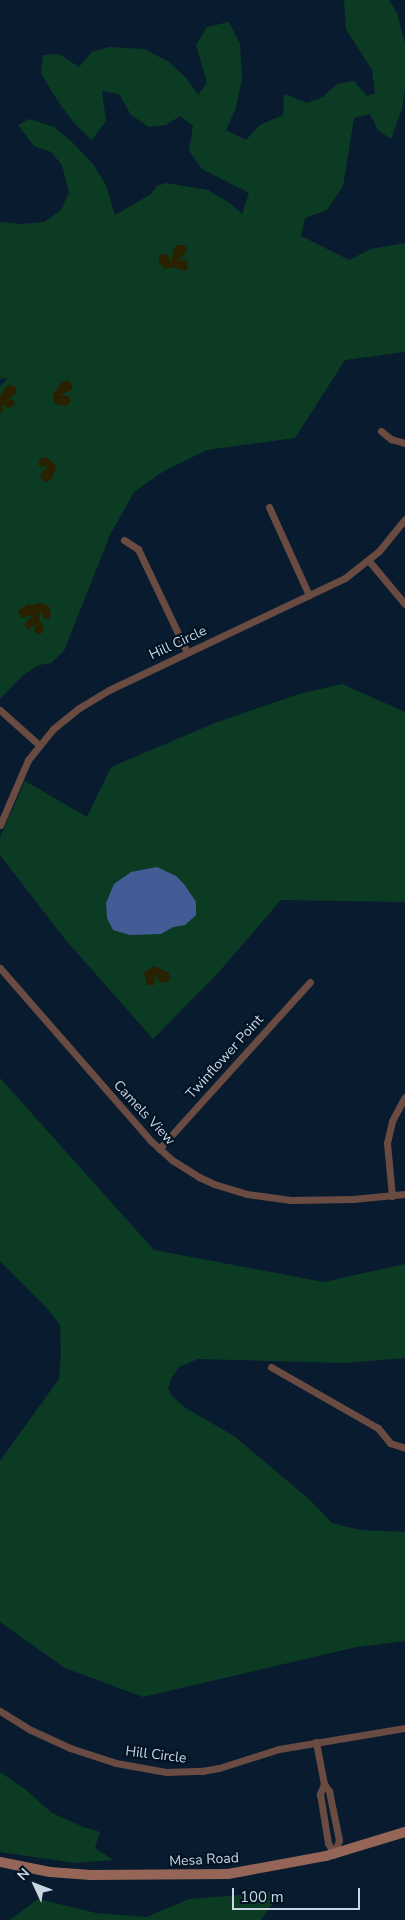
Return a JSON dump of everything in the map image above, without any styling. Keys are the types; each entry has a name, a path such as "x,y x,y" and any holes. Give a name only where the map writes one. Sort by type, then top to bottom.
{"main road":[{"name":"Mesa Road","path":"0,1862 81,1875 202,1876 270,1868 334,1854 405,1832"}],"street":[{"path":"381,431 391,439 405,443"},
{"path":"269,507 309,595"},
{"name":"Hill Circle","path":"0,825 22,772 39,745 66,718 92,699 345,578 369,560 392,537 405,520"},
{"path":"124,540 138,549 187,652"},
{"path":"369,560 405,604"},
{"path":"0,710 39,745"},
{"name":"Camels View","path":"0,968 159,1149 199,1177 247,1194 290,1200 327,1201 405,1194"},
{"name":"Twinflower Point","path":"159,1149 310,982"},
{"path":"392,1196 387,1143 392,1121 405,1098"},
{"path":"271,1368 378,1428 390,1443 405,1448"},
{"name":"Hill Circle","path":"0,1711 32,1730 70,1748 116,1763 166,1772 194,1772 219,1768 265,1752 405,1728"},
{"path":"316,1742 324,1784 329,1791 339,1840 334,1854"},
{"path":"324,1784 320,1794 328,1843 334,1854"},
{"path":"324,1817 334,1815"}],"green space":[{"path":"344,0 389,0 397,13 405,44 405,89 402,109 391,139 378,130 370,114 354,118 343,186 327,210 305,218 301,236 349,260 371,249 405,243 405,352 345,360 295,438 207,450 164,471 134,492 110,535 64,651 51,663 39,665 23,675 0,699 0,386 8,378 0,379 0,222 22,224 44,222 61,210 69,193 62,165 51,152 34,146 18,125 29,119 54,127 72,142 93,164 106,185 115,215 151,194 157,186 166,183 208,190 231,204 242,214 249,193 202,169 189,151 193,126 180,116 166,125 149,127 131,115 119,94 102,91 106,121 92,140 74,123 57,100 41,73 43,55 59,54 79,67 92,52 109,47 144,49 169,62 186,78 198,95 207,83 196,45 207,27 229,22 240,44 242,79 236,108 226,130 246,140 260,125 283,115 284,94 307,103 323,97 337,84 354,81 367,96 375,93 372,70 346,29"},
{"path":"342,684 405,712 405,902 281,900 218,973 153,1039 64,938 0,855 0,837 25,781 87,817 111,767 215,723 299,694"},
{"path":"0,1078 154,1250 324,1282 405,1264 405,1358 345,1363 198,1359 179,1367 171,1379 168,1389 172,1396 184,1407 234,1436 310,1500 332,1523 360,1530 405,1532 405,1641 357,1647 143,1697 65,1668 0,1622 0,1461 59,1379 61,1353 60,1325 47,1308 0,1261"},
{"path":"0,1772 26,1790 52,1813 83,1827 100,1832 95,1848 113,1860 75,1863 0,1852"},
{"path":"280,1892 261,1920 10,1920 38,1899 96,1913 147,1917 189,1899"}],"sand":[{"path":"177,245 183,245 187,248 185,254 178,261 187,260 188,268 185,271 173,267 164,269 159,262 159,255 167,254 171,262"},
{"path":"68,380 72,384 72,390 59,395 68,396 71,400 70,403 65,406 55,404 53,399 54,393 62,382"},
{"path":"8,385 14,386 16,389 16,394 8,399 14,400 15,404 9,409 2,404 3,411 0,413 0,396"},
{"path":"46,457 57,467 52,479 46,482 42,480 40,475 48,466 40,467 38,464 41,458"},
{"path":"38,603 49,606 51,616 48,619 44,619 42,613 40,613 39,620 44,628 42,633 38,634 34,631 36,624 28,630 24,624 34,615 21,618 18,611 28,604"},
{"path":"154,966 169,973 170,979 168,982 161,983 154,974 155,985 147,985 144,973"}],"water":[{"path":"157,867 176,876 184,884 196,902 196,915 185,925 173,927 161,934 130,935 113,930 107,918 106,903 114,884 131,872"}]}
